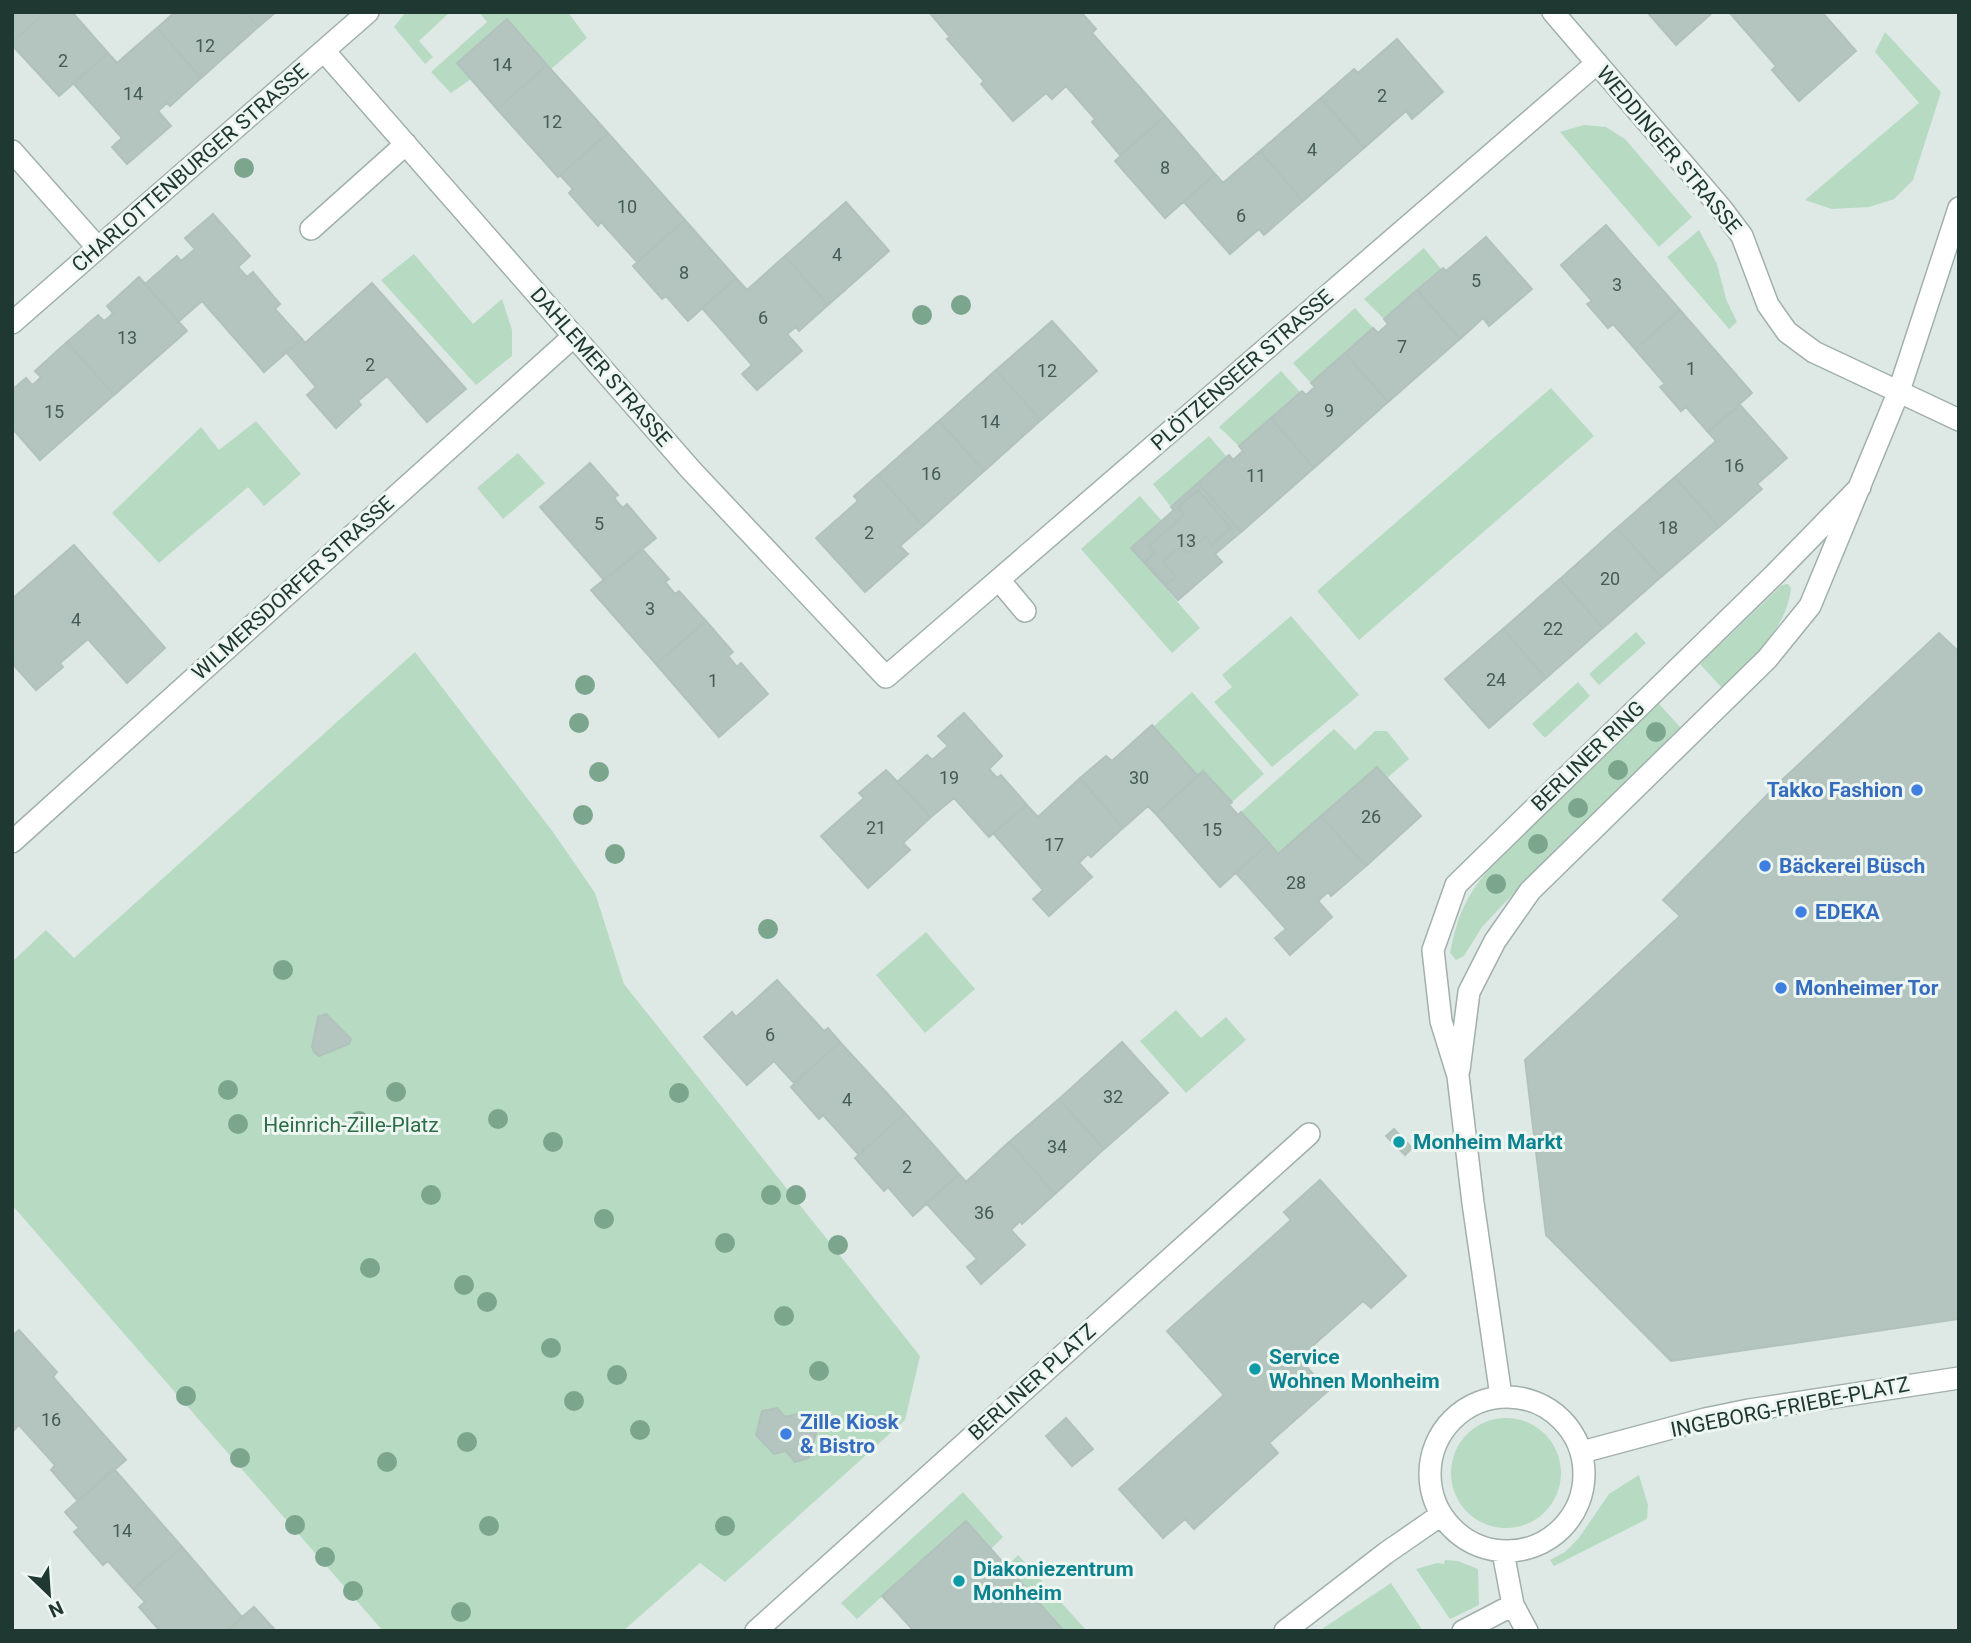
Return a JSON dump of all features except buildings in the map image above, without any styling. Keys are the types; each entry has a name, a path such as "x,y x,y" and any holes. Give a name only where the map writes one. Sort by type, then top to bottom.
{"street":[{"name":"CHARLOTTENBURGER STRASSE","path":"12,323 368,12"},
{"name":"WEDDINGER STRASSE","path":"1553,12 1742,236 1768,305 1787,332 1814,352 1959,420"},
{"name":"DAHLEMER STRASSE","path":"324,51 691,470 886,677"},
{"name":"PLÖTZENSEER STRASSE","path":"886,677 1597,63"},
{"path":"311,229 406,144"},
{"path":"12,151 98,248"},
{"name":"BERLINER RING","path":"1458,1076 1469,992 1502,931 1530,891 1776,649 1810,606 1899,391 1959,208"},
{"name":"WILMERSDORFER STRASSE","path":"12,842 574,336"},
{"name":"BERLINER RING","path":"1501,1396 1458,1076 1441,1021 1433,950 1456,885 1775,574 1860,487"},
{"path":"999,580 1025,611"},
{"name":"BERLINER PLATZ","path":"756,1631 1309,1134"},
{"name":"INGEBORG-FRIEBE-PLATZ","path":"1582,1452 1749,1410 1959,1377"},
{"path":"1501,1396 1522,1397 1542,1404 1560,1416 1573,1432 1582,1452 1585,1476 1580,1500 1568,1522 1550,1539 1527,1549 1503,1552 1479,1546 1458,1534 1441,1515 1431,1491 1430,1465 1437,1439 1453,1418 1475,1402 1501,1396"},
{"path":"1285,1631 1386,1553 1441,1515"},
{"path":"1503,1552 1513,1605 1527,1631"},
{"path":"1463,1631 1513,1605"}],"green space":[{"path":"406,12 450,12 419,41 433,57 425,64 394,27"},
{"path":"479,12 568,12 587,38 551,69 507,20 458,63 471,79 451,93 431,72 487,22"},
{"path":"1885,32 1941,92 1913,180 1894,199 1869,207 1832,209 1805,200 1919,103 1875,52"},
{"path":"1584,125 1606,127 1625,139 1692,217 1659,247 1560,132"},
{"path":"1699,230 1717,264 1726,299 1737,322 1729,329 1667,257"},
{"path":"1424,248 1441,269 1384,319 1364,299"},
{"path":"414,254 473,324 502,299 512,330 512,356 476,385 381,280"},
{"path":"1355,308 1373,328 1311,383 1293,363"},
{"path":"1281,371 1300,392 1239,446 1219,427"},
{"path":"1551,388 1594,436 1359,640 1317,591"},
{"path":"256,421 301,474 264,506 248,487 159,563 112,513 201,427 219,450"},
{"path":"1209,436 1227,457 1171,507 1153,484"},
{"path":"518,453 545,483 503,519 477,488"},
{"path":"1140,496 1162,521 1131,548 1200,628 1172,653 1081,549"},
{"path":"1788,584 1791,588 1788,603 1775,631 1723,689 1700,664 1782,585"},
{"path":"1291,616 1359,695 1272,767 1214,702 1232,687 1222,675"},
{"path":"1636,632 1646,643 1599,685 1589,674"},
{"name":"Heinrich-Zille-Platz","path":"415,652 553,832 595,893 624,984 920,1356 905,1420 725,1582 700,1563 623,1631 383,1631 12,1205 12,962 46,930 74,958"},
{"path":"1578,682 1590,696 1545,738 1532,724"},
{"path":"1192,692 1264,774 1232,802 1204,772 1198,776 1154,726"},
{"path":"1659,704 1681,728 1548,857 1482,927 1464,956 1456,960 1450,953 1459,918 1473,890 1488,870"},
{"path":"1334,729 1355,750 1375,731 1387,731 1409,759 1387,778 1376,767 1278,854 1241,812"},
{"path":"926,932 975,989 925,1033 876,975"},
{"path":"1176,1010 1201,1038 1226,1017 1246,1040 1186,1093 1140,1041"},
{"path":"1506,1418 1527,1422 1545,1434 1557,1452 1561,1473 1557,1494 1545,1512 1527,1524 1506,1528 1485,1524 1467,1512 1455,1494 1451,1473 1455,1452 1467,1434 1485,1422"},
{"path":"1639,1475 1648,1505 1647,1519 1554,1566 1550,1560 1565,1552 1578,1539 1609,1494"},
{"path":"963,1492 1003,1537 991,1549 966,1521 857,1619 841,1603"},
{"path":"1018,1555 1087,1631 1064,1631 1007,1567"},
{"path":"1445,1560 1458,1561 1478,1569 1479,1605 1450,1619 1416,1569 1437,1563 1444,1564"},
{"path":"1391,1583 1423,1631 1319,1631"}],"place":[{"name":"Takko Fashion","path":"1917,790"},
{"name":"Bäckerei Büsch","path":"1765,866"},
{"name":"EDEKA","path":"1801,912"},
{"name":"Monheimer Tor","path":"1781,988"},
{"name":"Monheim Markt","path":"1399,1142"},
{"name":"Service Wohnen Monheim","path":"1255,1369"},
{"name":"Zille Kiosk & Bistro","path":"786,1434"},
{"name":"Diakoniezentrum Monheim","path":"959,1581"}]}
